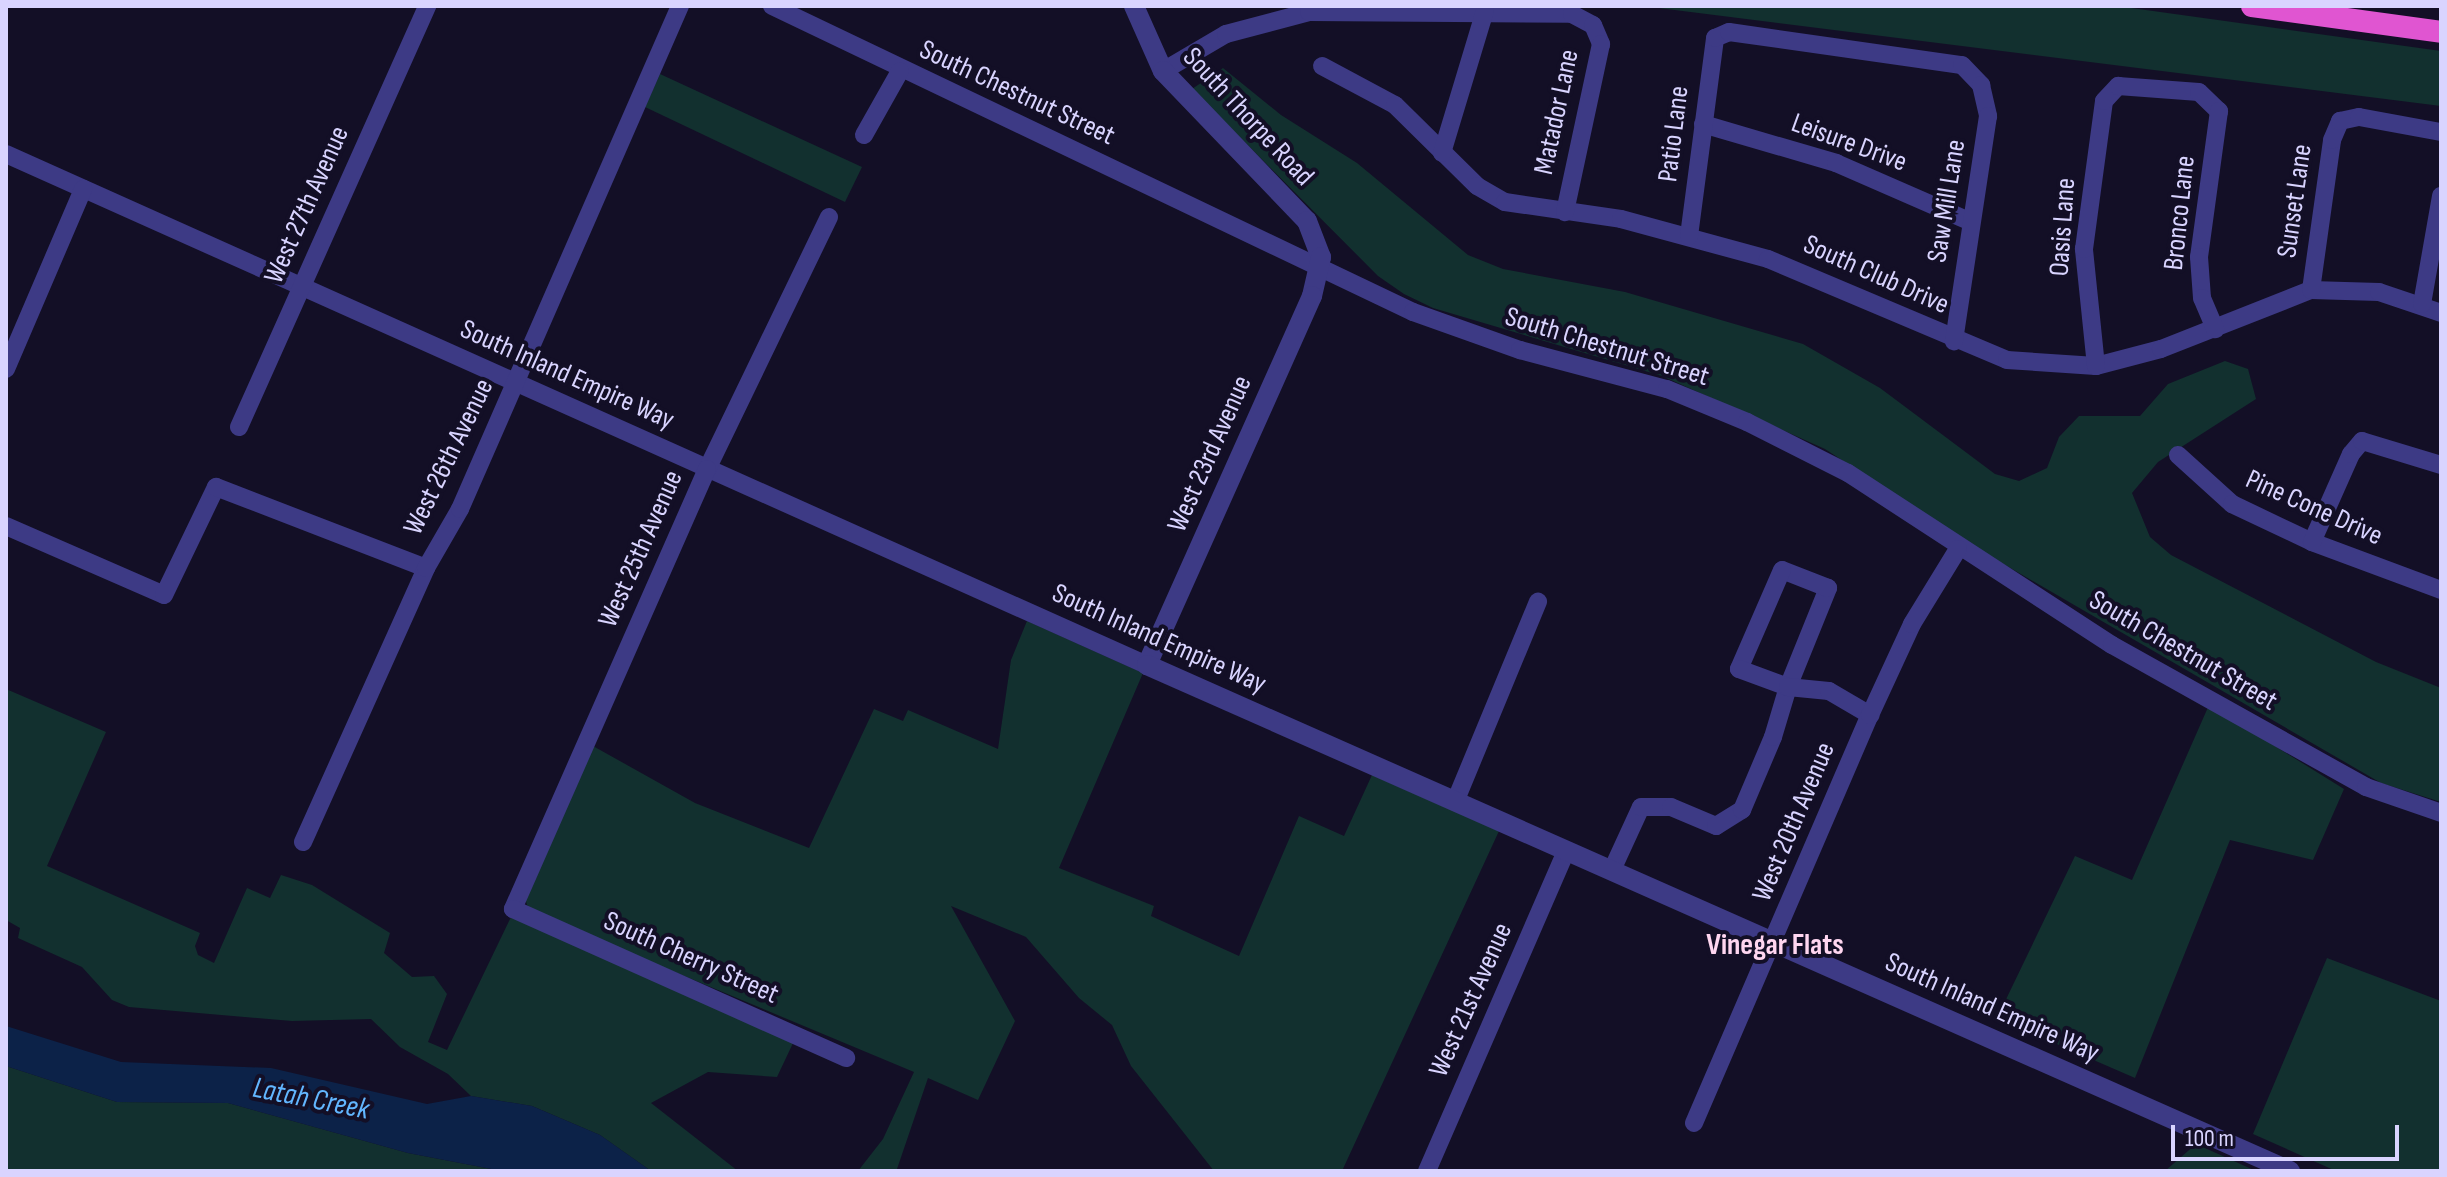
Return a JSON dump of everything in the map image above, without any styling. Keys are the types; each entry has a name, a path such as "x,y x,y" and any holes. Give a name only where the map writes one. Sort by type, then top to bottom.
{"highway":[{"path":"2252,6 2441,32"}],"street":[{"name":"West 27th Avenue","path":"239,427 427,6"},
{"name":"West 26th Avenue","path":"303,842 426,568 460,509 680,6"},
{"name":"South Chestnut Street","path":"772,6 900,71 1448,327 1667,389 1747,422 1848,473 1958,549 2112,645 2355,781 2441,813"},
{"name":"South Thorpe Road","path":"1134,6 1163,71 1307,221 1318,240 1320,265"},
{"path":"1163,71 1226,34 1309,12 1485,11 1442,153"},
{"name":"Matador Lane","path":"1485,11 1572,14 1593,25 1601,44 1565,212"},
{"name":"Saw Mill Lane","path":"1715,38 1729,32 1931,58 1973,73 1987,101 1988,116 1954,341"},
{"name":"Patio Lane","path":"1689,236 1715,38"},
{"name":"South Club Drive","path":"1322,66 1395,105 1442,153 1492,196 1523,208 1611,217 1689,236 1796,268 1954,341 2031,365 2096,366 2215,329 2311,290 2379,292 2422,304 2441,313"},
{"path":"864,135 900,71"},
{"name":"Bronco Lane","path":"2109,93 2129,84 2199,92 2215,103 2219,123 2199,257 2202,298 2215,329"},
{"name":"Oasis Lane","path":"2096,366 2084,249 2109,93"},
{"name":"Sunset Lane","path":"2311,290 2332,140 2340,121 2359,117 2441,132"},
{"name":"Leisure Drive","path":"1703,124 1836,163 1971,222"},
{"name":"South Inland Empire Way","path":"6,154 1147,665 2290,1171"},
{"path":"6,369 83,189"},
{"path":"2422,304 2441,196"},
{"name":"West 25th Avenue","path":"513,909 707,469 829,217"},
{"name":"West 23rd Avenue","path":"1147,665 1312,296 1320,265"},
{"path":"2312,542 2358,445 2371,440 2441,465"},
{"name":"Pine Cone Drive","path":"2178,455 2232,504 2312,542 2441,590"},
{"path":"6,526 164,595 216,487 426,568"},
{"name":"West 20th Avenue","path":"1694,1123 1870,715 1912,624 1958,549"},
{"path":"1612,870 1641,807 1671,807 1716,826 1742,810 1788,687 1828,588 1782,570 1739,669 1788,687 1829,691 1870,715"},
{"path":"1455,802 1538,602"},
{"name":"West 21st Avenue","path":"1427,1171 1566,851"},
{"name":"South Cherry Street","path":"513,909 846,1058"}],"green space":[{"path":"1643,6 2117,6 2441,51 2441,106"},
{"path":"1223,68 1281,115 1357,163 1468,255 1503,269 1625,292 1803,344 1880,388 1995,474 2019,481 2047,468 2059,437 2079,416 2140,416 2168,384 2225,361 2248,369 2256,399 2158,462 2132,493 2150,537 2171,555 2376,662 2441,688 2441,802 2381,783 1976,548 1825,449 1662,376 1433,308 1404,294 1378,276 1192,89"},
{"path":"660,74 862,167 845,202 645,107"},
{"path":"1027,621 1143,673 1059,868 1154,906 1151,916 1239,956 1299,816 1344,836 1372,775 1499,831 1342,1171 1214,1171 1131,1066 1112,1025 1079,998 1026,937 951,906 1015,1021 978,1100 928,1078 897,1169 858,1171 883,1139 914,1072 538,915 527,905 524,894 593,746 695,803 809,848 874,709 903,721 908,710 998,749 1011,660"},
{"path":"6,689 106,732 47,866 200,933 195,946 198,955 214,963 247,888 270,898 281,875 312,885 390,933 384,953 412,977 434,976 447,994 428,1042 447,1050 511,917 794,1041 777,1077 708,1072 651,1103 738,1171 651,1171 600,1135 532,1106 471,1096 448,1074 400,1047 371,1019 292,1021 129,1007 112,1000 82,967 18,938 20,928 6,920"},
{"path":"2209,705 2344,789 2313,860 2230,840 2135,1078 1997,1018 2075,856 2132,880"},
{"path":"2327,958 2441,1001 2441,1171 2336,1171 2253,1134"},
{"path":"6,1066 117,1102 228,1103 408,1153 502,1171 6,1171"},
{"path":"2196,1144 2256,1171 2165,1171"}],"water":[{"name":"Latah Creek","path":"6,1026 121,1062 271,1068 427,1104 471,1096 532,1106 600,1135 651,1171 502,1171 408,1153 228,1103 117,1102 6,1066"}],"district":[{"name":"Vinegar Flats","path":"1775,945"}]}
